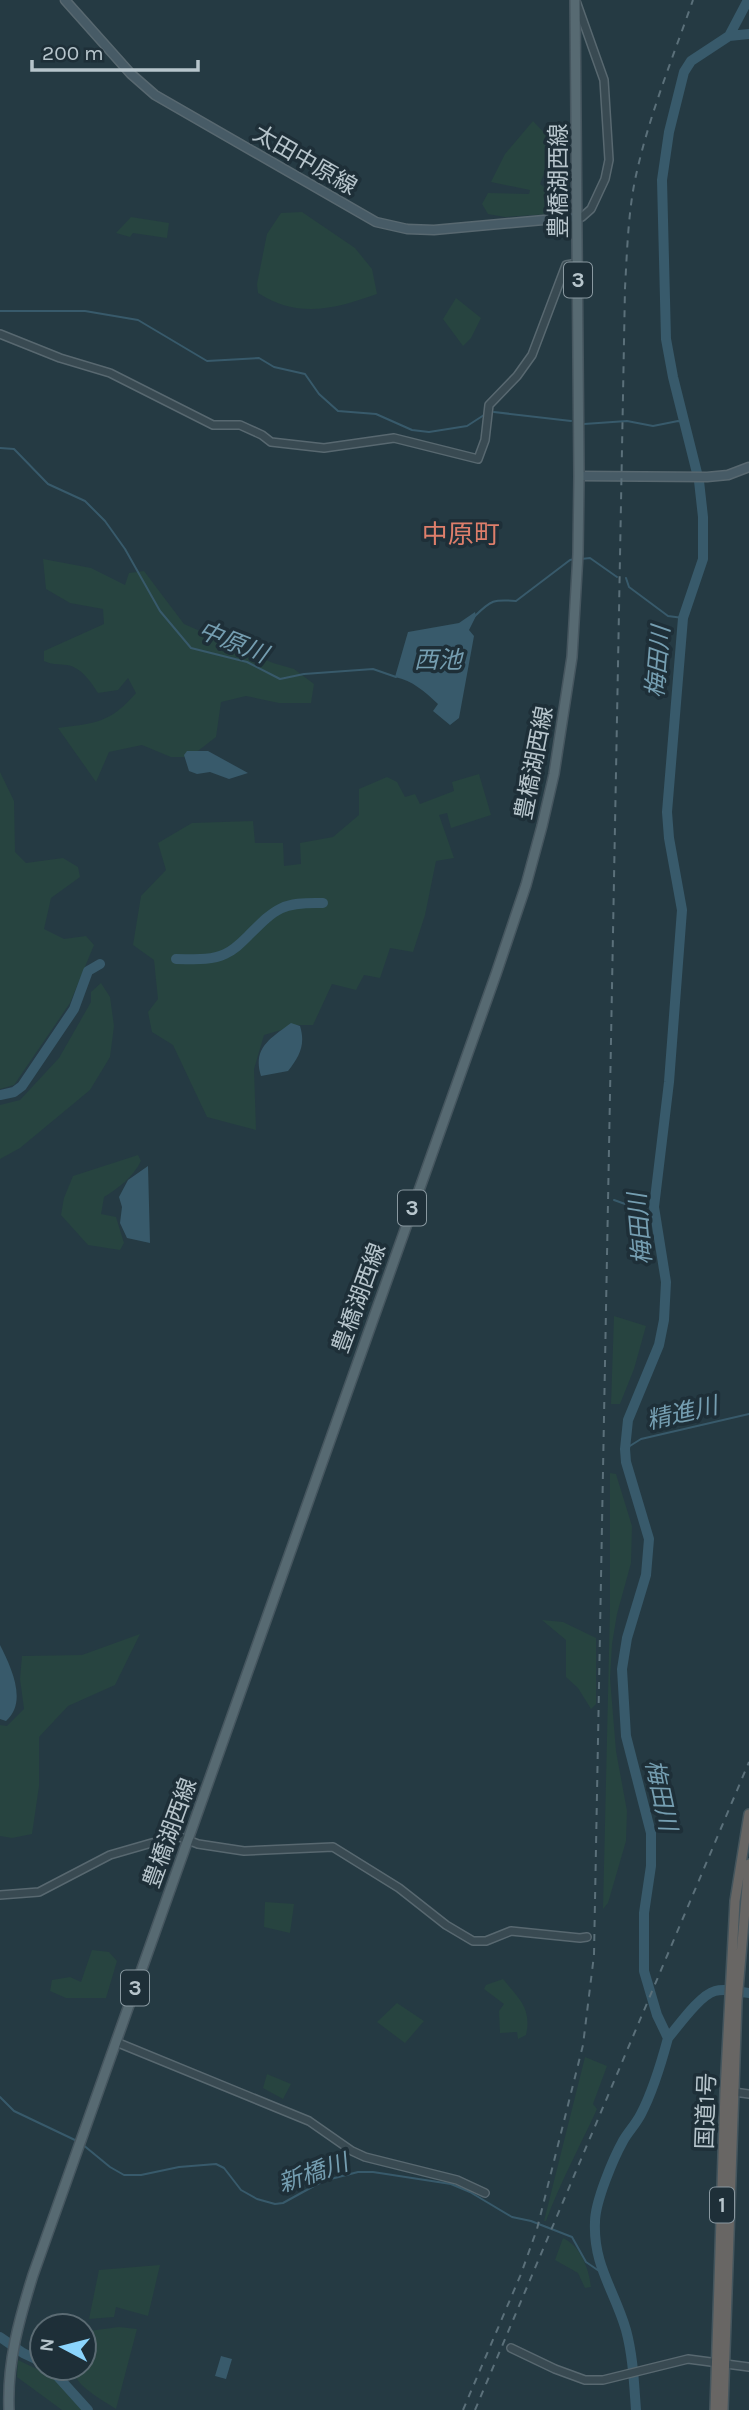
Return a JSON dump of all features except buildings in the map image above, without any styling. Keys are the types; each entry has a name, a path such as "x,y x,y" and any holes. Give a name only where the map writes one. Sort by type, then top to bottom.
{"highway":[{"name":"国道1号","path":"723,2410 721,2363 725,2091 734,1982 735,1901 749,1814"},
{"name":"国道1号","path":"734,1982 749,1864"},
{"name":"国道1号","path":"715,2410 721,2363 734,2092 733,2000"}],"main road":[{"name":"太田中原線","path":"65,0 131,74 155,95 356,212 383,224 407,229 434,230 577,217"},
{"name":"豊橋湖西線","path":"9,2410 8,2385 13,2345 33,2275 187,1838 284,1574 323,1456 526,885 554,774 572,657 578,560 575,0"},
{"path":"579,477 707,477 728,475 749,467"}],"street":[{"path":"575,0 604,80 610,160 605,179 591,209 582,217 577,217"},
{"path":"0,334 60,358 110,373 213,425 240,425 271,442 324,448 358,445 387,438 478,459 485,440 489,405 517,376 532,355 566,265 578,263"},
{"path":"0,1895 39,1892 110,1855 156,1840 180,1837 198,1844 244,1851 333,1847 398,1888 446,1925 473,1941 486,1941 511,1931 587,1937"},
{"path":"116,2042 309,2121 365,2157 457,2180 485,2193"},
{"path":"734,2092 749,2094"},
{"path":"511,2348 585,2380 604,2380 688,2359 749,2367"}],"green space":[{"path":"533,121 555,144 540,184 566,205 550,214 505,217 488,214 482,204 488,193 529,194 530,190 491,182 505,154"},
{"path":"302,212 355,248 372,269 377,294 331,307 302,309 273,301 258,293 257,284 267,234 281,213"},
{"path":"131,217 169,223 167,238 133,233 130,237 116,233"},
{"path":"456,298 481,318 471,338 463,346 443,319"},
{"path":"43,559 91,568 125,585 129,573 144,571 184,624 273,663 294,669 314,684 311,703 279,703 246,696 221,702 216,737 190,757 171,757 142,745 109,752 96,782 58,728 83,725 110,716 136,693 128,678 118,690 98,693 89,680 72,666 44,661 44,651 104,624 103,609 70,603 46,589"},
{"path":"0,772 14,801 15,852 26,863 63,858 78,867 80,877 51,898 44,929 64,939 86,936 94,945 70,1003 14,1085 0,1089"},
{"path":"479,774 491,815 451,828 447,813 439,815 454,858 436,861 425,915 413,952 390,948 380,978 364,975 356,990 332,984 313,1025 298,1025 264,1035 254,1069 256,1130 207,1117 173,1045 152,1032 148,1012 158,999 154,960 133,945 141,896 166,870 158,843 192,823 253,821 255,843 283,843 284,866 301,864 300,843 333,837 359,815 359,789 387,777 397,782 405,797 415,794 420,804 454,791 452,782"},
{"path":"101,983 110,997 114,1026 110,1057 90,1090 20,1148 0,1159 0,1105 20,1100 59,1058 91,1002 91,992"},
{"path":"138,1155 141,1161 134,1172 104,1197 101,1214 116,1217 124,1243 120,1250 88,1245 61,1215 64,1198 73,1176"},
{"path":"614,1316 646,1326 634,1369 620,1404 611,1404"},
{"path":"610,1473 616,1474 632,1526 631,1563 617,1614 610,1678 616,1751 627,1811 626,1841 608,1903 603,1909 610,1609"},
{"path":"542,1620 563,1622 596,1638 596,1704 591,1709 578,1688 566,1677 566,1640"},
{"path":"140,1634 115,1685 68,1706 39,1737 39,1786 32,1834 12,1838 0,1836 0,1725 7,1726 24,1709 20,1679 22,1656 82,1655"},
{"path":"265,1902 294,1904 290,1933 264,1927"},
{"path":"92,1950 109,1952 117,1961 106,1998 66,1998 50,1991 52,1980 70,1977 81,1982"},
{"path":"503,1979 526,2011 526,2035 518,2039 517,2032 500,2033 499,2011 504,2004 484,1989 486,1985"},
{"path":"397,2003 424,2021 405,2043 377,2022"},
{"path":"585,2057 607,2066 593,2104 597,2109 544,2221"},
{"path":"267,2074 291,2084 283,2099 263,2088"},
{"path":"563,2238 575,2246 583,2259 591,2287 585,2288 578,2273 555,2260"},
{"path":"160,2265 148,2316 116,2307 114,2317 98,2318 98,2312 90,2312 99,2270"},
{"path":"119,2327 137,2329 116,2409 96,2397 80,2382 98,2382 98,2330"},
{"path":"18,2360 28,2365 28,2382 57,2382 74,2399 91,2410 62,2410 17,2377"}],"water":[{"name":"西池","path":"475,612 476,616 469,630 474,636 459,718 450,725 433,711 438,704 428,695 413,684 395,677 408,632 459,623"},
{"path":"187,751 208,751 248,773 229,779 210,772 197,774 189,771 184,755"},
{"path":"291,1023 300,1026 302,1033 302,1045 295,1061 288,1071 261,1076 261,1051 270,1039"},
{"path":"148,1166 150,1243 127,1238 120,1223 122,1207 119,1197 128,1180"},
{"path":"0,1645 13,1674 17,1694 13,1713 6,1721 0,1719"},
{"path":"221,2356 232,2359 226,2379 215,2376"}],"waterway":[{"name":"梅田川","path":"636,2410 628,2340 597,2252 595,2222 601,2192 610,2169 645,2105 668,2038 657,2015 644,1971 644,1913 651,1866 651,1833 626,1736 622,1669 627,1638 646,1575 649,1539 626,1462 625,1449 628,1420 659,1345 664,1320 666,1282 654,1207 669,1082 682,910 667,812 683,618 703,559 703,517 699,481 666,339 662,180 669,132 684,72 691,61 729,36 748,0"},
{"path":"729,36 749,34"},
{"path":"0,311 85,311 138,320 207,361 259,358 274,367 305,374 319,394 338,411 376,414 412,430 429,432 467,426 484,415"},
{"path":"494,412 571,421"},
{"path":"584,424 627,421 653,426 685,422"},
{"name":"中原川","path":"0,448 14,449 48,484 85,501 105,521 125,549 160,611 191,648 247,662 280,679 304,674 373,669 396,677"},
{"path":"581,559 590,558 617,577"},
{"path":"475,616 493,602 516,601 575,559"},
{"path":"626,578 629,587 668,616 683,618"},
{"path":"176,959 219,956 237,947 265,919 280,909 297,904 323,903"},
{"path":"0,1095 14,1092 22,1086 74,1009 88,971 100,964"},
{"path":"614,1200 639,1209"},
{"name":"精進川","path":"625,1449 641,1439 749,1414"},
{"path":"668,2038 690,2011 709,1994 724,1990 749,1993"},
{"name":"新橋川","path":"0,2097 14,2111 77,2141"},
{"name":"新橋川","path":"82,2144 124,2175 216,2164 224,2168 241,2190 257,2199 275,2204 283,2203 323,2181 358,2172 451,2184 512,2217 531,2221 572,2237 586,2262 602,2273"},
{"path":"0,2337 28,2355"},
{"path":"63,2382 88,2410"}],"railway":[{"path":"463,2410 521,2274 537,2229 583,2045 594,1955 625,288 631,207 640,157 693,0"},
{"path":"475,2410 749,1762"}],"district":[{"name":"中原町","path":"461,534"}]}
